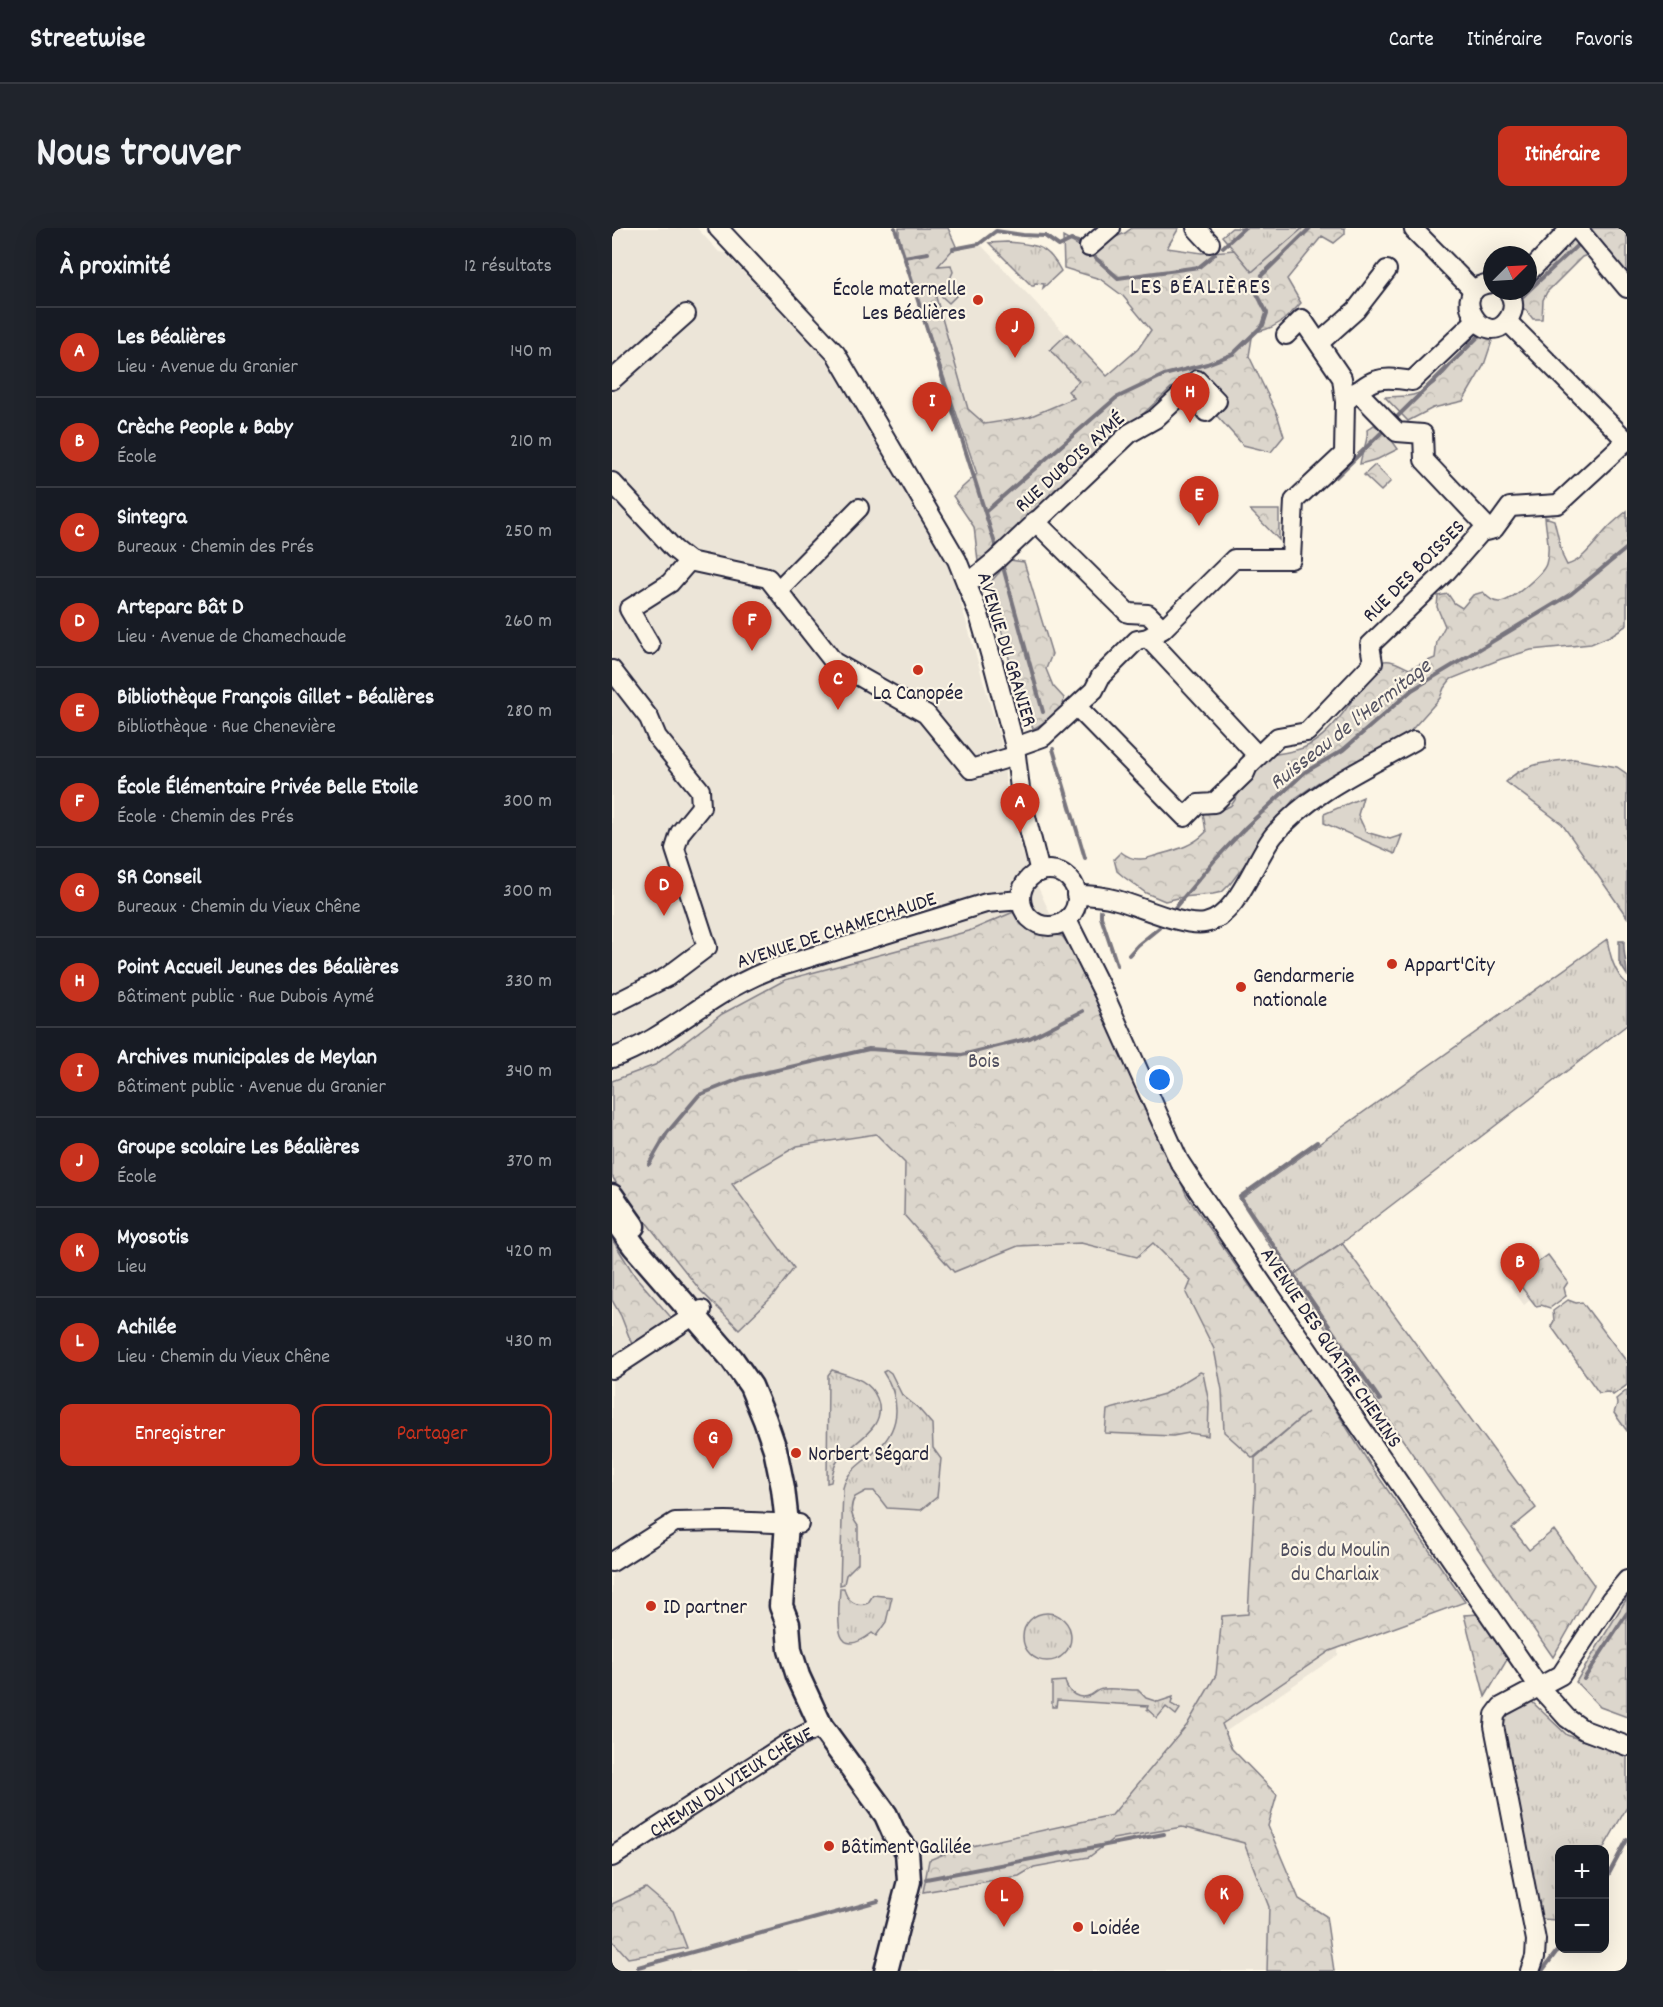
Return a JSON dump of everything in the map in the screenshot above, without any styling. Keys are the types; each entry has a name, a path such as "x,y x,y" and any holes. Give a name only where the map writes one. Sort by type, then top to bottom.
{"main road":[{"name":"CHEMIN DU VIEUX CHÊNE","path":"612,1196 698,1313"},
{"name":"CHEMIN DU VIEUX CHÊNE","path":"612,1216 634,1246 698,1313 743,1353 761,1380 778,1422 785,1449 793,1524 781,1606 788,1624 790,1650 798,1676 821,1726 886,1815 894,1833 907,1851 909,1881 886,1971"},
{"name":"CHEMIN DU VIEUX CHÊNE","path":"875,1971 896,1883 894,1833"}],"street":[{"name":"AVENUE DU GRANIER","path":"718,228 836,354 957,560 979,615 1015,752 1021,797 1040,872"},
{"path":"1089,247 1111,228"},
{"path":"1196,228 1210,243"},
{"path":"1415,228 1414,230 1474,291"},
{"path":"1537,264 1571,228"},
{"path":"1577,228 1627,288"},
{"path":"1319,343 1356,310 1387,270"},
{"path":"1483,285 1474,291 1469,304 1476,321 1489,327 1502,325 1513,310 1512,300"},
{"path":"612,380 686,314"},
{"path":"1286,335 1302,319 1351,396 1396,432 1423,434 1424,460 1490,530"},
{"path":"612,482 688,561 768,578 834,662 926,714 971,769 1015,752 1043,737 1094,690 1101,676 1137,640 1155,634 1234,559 1291,559 1294,501 1344,454 1351,396 1375,379 1391,378 1412,381 1476,321"},
{"path":"1507,321 1627,441"},
{"name":"RUE DUBOIS AYMÉ","path":"967,584 995,561 1130,433 1155,418 1197,380 1217,401 1206,412"},
{"name":"RUE DES BOISSES","path":"1077,706 1185,817 1198,804 1214,803 1278,737 1307,732 1373,663 1370,645 1446,572 1481,532 1494,529 1510,507 1558,504 1627,441"},
{"path":"778,590 859,508"},
{"path":"1035,521 1128,613 1148,614 1155,634 1258,756"},
{"path":"650,645 629,609 670,583 688,561"},
{"path":"612,670 649,718 657,737 700,790 700,807 680,833 675,849 707,947 667,977 612,1005"},
{"path":"1076,895 1095,895 1176,920 1206,923 1232,905 1273,836 1306,803 1414,741"},
{"path":"1052,871 1064,875 1072,884 1076,895 1074,911 1067,920 1054,926 1041,926 1029,919 1022,907 1023,886 1033,875 1040,872 1052,871"},
{"name":"AVENUE DE CHAMECHAUDE","path":"612,1058 659,1036 740,983 769,970 986,903 1021,900"},
{"name":"AVENUE DES QUATRE CHEMINS","path":"1067,920 1104,994 1179,1161 1539,1687 1567,1718 1584,1730 1627,1746"},
{"path":"612,1369 698,1313"},
{"path":"612,1562 675,1522 793,1524"},
{"path":"1530,1971 1535,1957 1534,1930 1494,1726 1496,1715 1501,1707 1564,1671 1611,1599 1627,1580"},
{"name":"CHEMIN DU VIEUX CHÊNE","path":"612,1857 788,1743 821,1726"}],"shaded area":[{"path":"612,228 697,228 719,252 725,253 847,380 940,547 953,576 1001,742 1007,792 1023,854 1182,1204 1353,1443 1338,1655 1219,1736 1313,1971 612,1971"},
{"path":"982,246 1111,382 1039,452 962,424 910,259"},
{"path":"1619,941 1624,941 1627,975 1619,962"},
{"path":"1516,1281 1530,1300 1524,1305 1510,1286"}],"green space":[{"path":"899,228 948,228 956,246 938,266 951,265 953,272 949,281 954,286 951,290 957,295 949,303 937,292 932,283 968,409 985,424 1029,417 1074,398 1068,391 1079,381 1050,350 1067,334 1107,376 1138,349 1151,330 1123,296 1100,279 1064,268 1063,237 1086,250 1132,228 1179,228 1167,248 1202,253 1234,250 1252,272 1303,228 1345,228 1345,234 1334,243 1322,236 1287,279 1301,303 1280,323 1268,329 1253,332 1249,356 1277,414 1284,436 1271,452 1243,445 1217,416 1220,402 1202,380 1171,388 982,564 978,561 974,527 953,496 977,474 899,244"},
{"path":"1232,228 1303,228 1252,272 1222,236"},
{"path":"1586,228 1627,228 1627,275 1609,256 1590,254 1582,257 1547,292 1543,300 1542,319 1533,319 1526,310 1518,305 1518,300 1537,300 1537,268"},
{"path":"1007,242 1040,248 1051,256 1061,271 1043,288 1044,284 1035,283 1032,286 989,243"},
{"path":"1478,331 1493,338 1484,365 1463,401 1433,408 1408,421 1385,397 1413,395 1431,386 1449,368"},
{"path":"1374,425 1388,435 1398,449 1378,459 1360,464 1367,430"},
{"path":"1375,465 1391,481 1381,491 1364,475"},
{"path":"1250,510 1279,510 1279,540"},
{"path":"1627,511 1627,625 1591,644 1531,650 1451,679 1440,698 1407,735 1354,766 1319,782 1294,799 1222,892 1165,901 1146,893 1117,871 1114,859 1121,852 1132,858 1144,859 1184,847 1201,837 1206,832 1203,813 1227,808 1233,803 1257,756 1292,751 1314,742 1344,712 1374,664 1396,662 1409,669 1435,658 1437,641 1445,626 1437,607 1438,596 1448,594 1454,603 1462,608 1473,595 1483,592 1492,600 1499,602 1510,598 1525,587 1544,569 1546,564 1548,547 1545,517 1554,520 1567,565 1584,555 1608,527"},
{"path":"1010,560 1024,562 1052,654 1046,669 1053,686 1064,698 1062,712 1033,729 1016,672 1010,662 989,584"},
{"path":"1574,759 1617,767 1627,774 1627,917 1562,824 1506,782 1528,767"},
{"path":"1363,797 1358,815 1366,832 1390,839 1402,835 1395,854 1324,823 1324,814"},
{"name":"Bois","path":"1016,911 1039,933 1062,936 1082,963 1187,1196 1327,1396 1369,1463 1465,1602 1330,1651 1222,1724 1232,1749 1277,1795 1268,1826 1299,1899 1326,1916 1334,1971 1267,1971 1269,1907 1244,1843 1182,1827 1113,1839 1089,1857 1034,1867 1019,1876 923,1892 929,1860 954,1850 1112,1815 1187,1725 1216,1675 1222,1616 1248,1614 1255,1458 1308,1412 1253,1458 1224,1432 1222,1390 1214,1349 1186,1293 1191,1281 1153,1243 1137,1257 1081,1243 1018,1246 954,1272 904,1215 905,1163 876,1134 797,1146 732,1184 794,1268 773,1296 739,1329 700,1290 612,1176 612,1081 655,1065 722,1014 785,980 969,931"},
{"path":"1607,939 1616,969 1627,984 1627,1025 1342,1243 1290,1277 1240,1200"},
{"path":"612,1239 635,1276 676,1323 635,1352 612,1300"},
{"path":"1342,1243 1536,1508 1512,1528 1529,1550 1554,1530 1594,1585 1553,1657 1290,1277"},
{"path":"1548,1255 1568,1282 1564,1288 1566,1296 1550,1308 1536,1306 1515,1279"},
{"path":"1568,1300 1576,1303 1582,1302 1627,1362 1627,1385 1613,1395 1608,1392 1599,1393 1551,1326 1554,1321 1553,1311"},
{"path":"832,1370 852,1376 869,1386 877,1398 879,1408 874,1426 838,1460 831,1482 827,1483 828,1375"},
{"path":"887,1370 891,1373 902,1395 932,1424 933,1448 941,1459 937,1497 921,1510 887,1508 874,1491 866,1491 855,1497 852,1512 858,1526 858,1563 846,1575 844,1584 840,1585 845,1481 853,1470 879,1448 892,1430 895,1420 893,1391 883,1372"},
{"path":"1200,1372 1203,1373 1209,1403 1208,1436 1189,1433 1173,1436 1105,1433 1107,1410 1164,1394"},
{"path":"1627,1390 1627,1431 1614,1413 1616,1399"},
{"path":"840,1588 844,1588 847,1596 856,1604 868,1603 873,1595 892,1597 886,1622 876,1636 872,1633 859,1641 849,1643 843,1639 839,1621"},
{"path":"1627,1598 1627,1717 1600,1707 1576,1682"},
{"path":"1047,1613 1064,1620 1071,1637 1064,1654 1047,1661 1030,1654 1023,1637 1030,1620"},
{"path":"1479,1614 1508,1658 1485,1697 1464,1615"},
{"path":"1065,1681 1071,1692 1082,1697 1087,1697 1101,1689 1138,1690 1146,1698 1158,1702 1173,1697 1171,1704 1180,1709 1176,1715 1166,1707 1157,1718 1147,1709 1148,1706 1057,1700 1056,1707 1052,1707 1052,1682"},
{"path":"1529,1699 1567,1735 1627,1755 1627,1807 1605,1845 1555,1845 1555,1920 1539,1919 1503,1728 1508,1713"},
{"path":"646,1888 673,1911 687,1948 628,1958 612,1940 612,1904"}],"waterway":[{"path":"895,228 996,547"},
{"path":"1223,247 1244,228"},
{"path":"1262,275 1310,228"},
{"path":"953,249 979,244 996,231 1045,236 1059,246 1071,240 1083,246"},
{"path":"1537,283 1582,241"},
{"path":"904,257 928,253"},
{"path":"1090,253 1118,278 1199,267 1215,254"},
{"path":"985,512 1116,398 1164,375 1207,364 1233,354 1263,325 1267,313 1253,286 1255,285"},
{"path":"1398,416 1483,332"},
{"path":"1336,477 1381,433"},
{"name":"Ruisseau de l'Hermitage","path":"1173,910 1245,828 1305,772 1343,750 1412,690 1571,594 1627,548"},
{"path":"1003,567 1043,712"},
{"path":"1053,749 1085,858"},
{"path":"1101,911 1117,965"},
{"name":"Ruisseau de l'Hermitage","path":"1129,955 1159,928"},
{"name":"Ruisseau de l'Hermitage","path":"649,1164 667,1133 699,1095 742,1078 869,1049 962,1055 1030,1038 1083,1011"},
{"path":"1317,1142 1240,1197 1380,1400"},
{"path":"1584,1679 1627,1613"},
{"path":"926,1879 1164,1834"},
{"path":"1609,1874 1627,1840"},
{"path":"638,1967 878,1901"},
{"path":"1542,1971 1556,1953"}],"place":[{"name":"École maternelle Les Béalières","path":"978,300"},
{"name":"Groupe scolaire Les Béalières","path":"1015,358"},
{"name":"Point Accueil Jeunes des Béalières","path":"1190,423"},
{"name":"Archives municipales de Meylan","path":"932,432"},
{"name":"Bibliothèque François Gillet - Béalières","path":"1199,526"},
{"name":"École Élémentaire Privée Belle Etoile","path":"752,651"},
{"name":"La Canopée","path":"918,670"},
{"name":"Sintegra","path":"838,710"},
{"name":"Les Béalières","path":"1020,833"},
{"name":"Arteparc Bât D","path":"664,916"},
{"name":"Appart'City","path":"1392,964"},
{"name":"Gendarmerie nationale","path":"1241,987"},
{"name":"Crèche People & Baby","path":"1520,1293"},
{"name":"Norbert Ségard","path":"796,1453"},
{"name":"SR Conseil","path":"713,1469"},
{"name":"ID partner","path":"651,1606"},
{"name":"Bâtiment Galilée","path":"829,1846"},
{"name":"Myosotis","path":"1224,1925"},
{"name":"Achilée","path":"1004,1927"},
{"name":"Loidée","path":"1078,1927"}],"district":[{"name":"LES BÉALIÈRES","path":"1201,285"}],"park label":[{"name":"Bois du Moulin du Charlaix","path":"1335,1561"}]}
